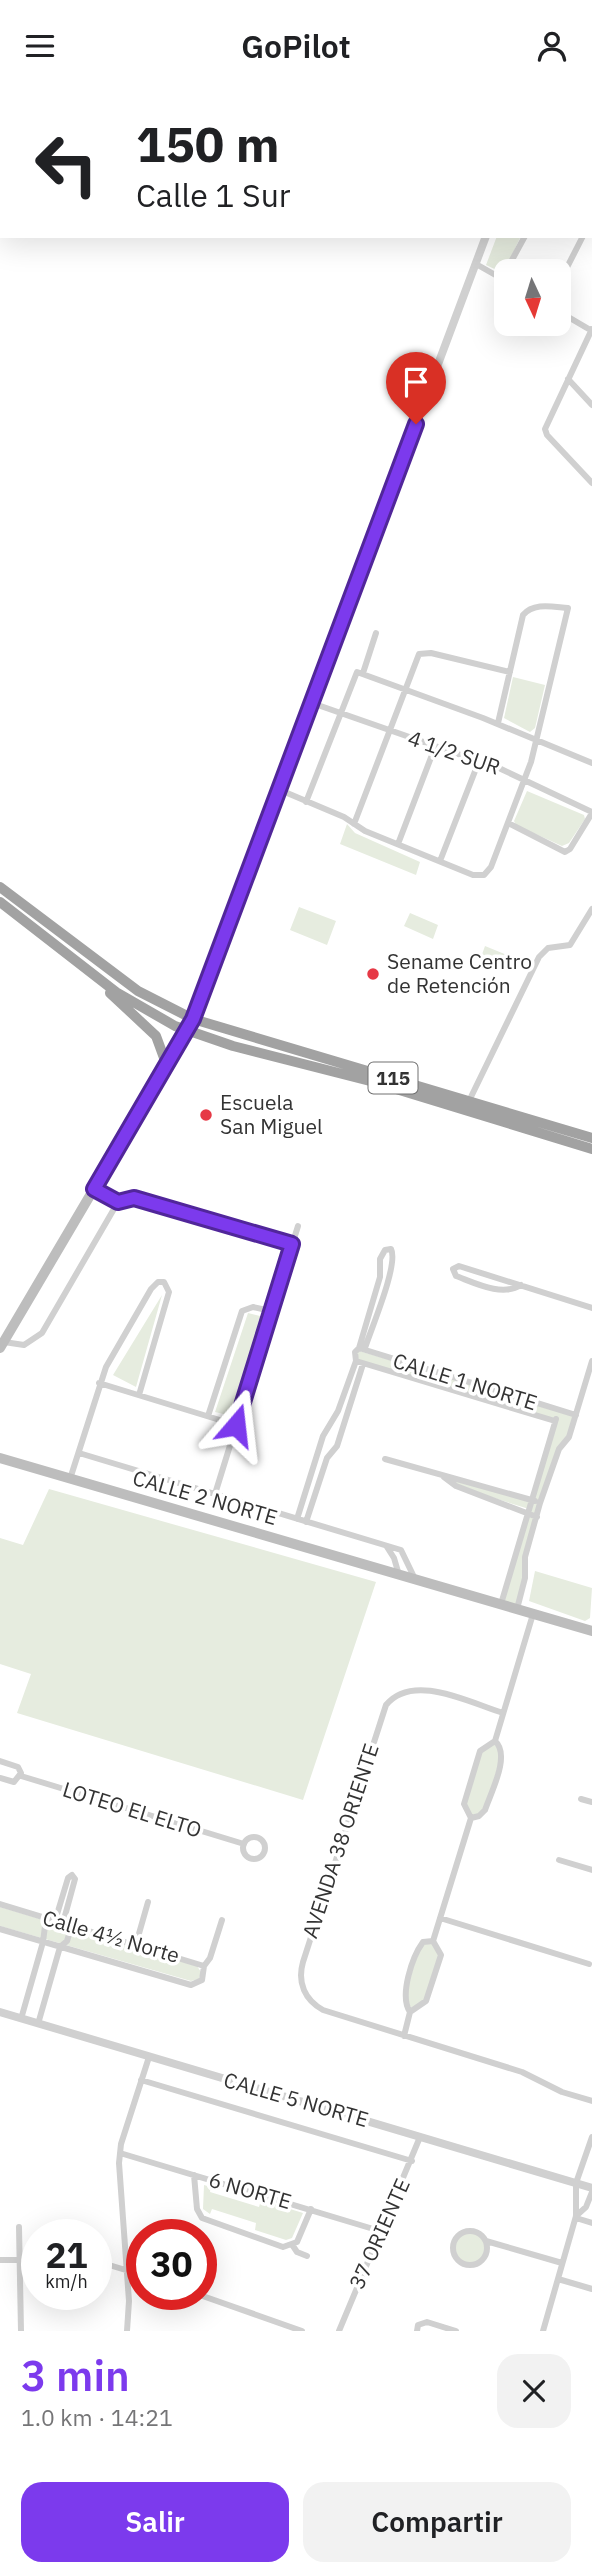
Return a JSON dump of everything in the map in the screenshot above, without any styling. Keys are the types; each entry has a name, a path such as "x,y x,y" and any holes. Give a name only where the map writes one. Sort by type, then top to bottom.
{"highway":[{"name":"115","path":"0,887 138,991 193,1019 592,1138"},
{"name":"115","path":"0,902 133,1003 188,1031 399,1090 592,1149"},
{"path":"100,980 122,1006 156,1036 167,1066"}],"main road":[{"path":"2,1345 193,1019"},
{"name":"CALLE 2 NORTE","path":"0,1458 592,1630"}],"street":[{"path":"193,1019 485,238"},
{"path":"514,259 524,238"},
{"path":"571,260 582,238"},
{"path":"476,264 494,271"},
{"path":"571,318 592,330 545,431 592,483"},
{"path":"568,379 592,405"},
{"path":"280,790 398,844 473,875 484,875 491,867 524,781 537,739 568,608 540,606 527,609 523,615 498,723"},
{"path":"362,673 376,633"},
{"path":"354,824 419,654 431,653 510,672"},
{"path":"306,802 353,675 362,673 498,723 592,763"},
{"name":"4 1/2 SUR","path":"312,703 479,761 592,812"},
{"path":"398,844 435,747"},
{"path":"440,861 479,761"},
{"path":"508,823 565,852 570,849 592,812"},
{"path":"470,1101 539,957 548,948 570,944 592,909"},
{"path":"94,1189 118,1202 134,1198 292,1244"},
{"path":"2,1345 24,1345 38,1337 118,1202"},
{"path":"215,1494 298,1226"},
{"path":"361,1363 354,1355 364,1348 389,1277 394,1255 391,1249 385,1250 381,1255 380,1276 364,1348"},
{"path":"521,1285 514,1289 501,1290 456,1276 453,1269 459,1266 521,1285 592,1307"},
{"path":"70,1479 99,1383 150,1289 162,1282 167,1283 169,1292 139,1395"},
{"path":"208,1416 242,1311 253,1307 271,1311"},
{"path":"297,1519 323,1436 361,1363 371,1355 364,1348"},
{"name":"CALLE 1 NORTE","path":"364,1348 397,1361 576,1415"},
{"path":"517,1609 525,1578 525,1557 540,1503 558,1453 569,1437 592,1361"},
{"path":"306,1522 324,1465 339,1440 361,1363"},
{"name":"CALLE 1 NORTE","path":"361,1363 555,1421"},
{"path":"99,1383 236,1425"},
{"path":"501,1604 555,1421 563,1413"},
{"path":"547,1451 558,1453"},
{"name":"CALLE 2 NORTE","path":"79,1453 385,1546"},
{"path":"385,1459 540,1503"},
{"path":"443,1475 457,1486 537,1517"},
{"path":"385,1546 394,1558 399,1575"},
{"path":"385,1546 404,1552 415,1580"},
{"path":"410,2012 418,2010 426,2001 441,1955 433,1941 471,1818 464,1804 480,1751 495,1741 533,1614"},
{"name":"AVENDA 38 ORIENTE","path":"404,2036 323,2010 305,1993 300,1975 303,1962 382,1714 389,1701 397,1695 413,1690 430,1691 503,1713"},
{"path":"471,1818 480,1816 485,1810 502,1758 501,1747 495,1741"},
{"name":"LOTEO EL ELTO","path":"0,1761 18,1767 21,1776"},
{"name":"LOTEO EL ELTO","path":"0,1778 14,1782 21,1776"},
{"name":"LOTEO EL ELTO","path":"21,1776 244,1844"},
{"path":"581,1799 592,1802"},
{"path":"559,1860 592,1870"},
{"path":"72,1875 75,1879 59,1922 68,1878 72,1875"},
{"path":"136,1944 148,1902"},
{"name":"Calle 4½ Norte","path":"0,1904 204,1966 202,1980 191,1985 0,1929"},
{"path":"21,2019 43,1942 46,1918"},
{"path":"440,1918 589,1964"},
{"path":"204,1966 209,1961 222,1920"},
{"path":"38,2024 60,1947 67,1941 72,1925"},
{"path":"433,1941 423,1943 418,1949 405,1996 410,2012 404,2036 522,2072 562,2092 592,2101"},
{"name":"CALLE 5 NORTE","path":"0,2013 576,2183 592,2190"},
{"path":"126,2253 120,2153 149,2057"},
{"path":"141,2080 412,2161"},
{"name":"37 ORIENTE","path":"340,2331 420,2137"},
{"path":"543,2331 576,2217 576,2183 592,2137"},
{"name":"6 NORTE","path":"120,2153 380,2231"},
{"path":"194,2175 197,2210 202,2218 283,2247 292,2246 299,2240 311,2209"},
{"path":"576,2217 586,2207 592,2190"},
{"path":"576,2217 592,2223"},
{"path":"19,2227 21,2331"},
{"path":"486,2241 487,2253 480,2263 468,2265 454,2255 454,2243 466,2231 478,2233 486,2241 562,2263"},
{"path":"292,2246 296,2252 307,2256"},
{"path":"0,2260 19,2260"},
{"path":"558,2279 592,2289"},
{"path":"217,2301 302,2331"},
{"path":"127,2331 130,2310"},
{"path":"417,2331 418,2325 427,2322 456,2331"}],"shaded area":[{"path":"496,238 520,238 510,259 494,259 494,269 486,265"},
{"path":"513,677 545,685 535,728 530,732 504,718"},
{"path":"527,791 584,815 585,819 569,843 562,846 516,825 514,821"},
{"path":"347,824 355,833 420,862 416,875 340,844"},
{"path":"299,907 336,921 327,945 290,930"},
{"path":"410,913 438,925 433,939 404,926"},
{"path":"485,946 514,958 509,972 480,960"},
{"path":"162,1295 136,1387 113,1375"},
{"path":"248,1313 264,1317 232,1416 215,1412"},
{"path":"356,1350 576,1415 569,1437 561,1447 525,1557 526,1571 517,1609 501,1604 529,1509 456,1486 443,1475 532,1500 555,1421 360,1364"},
{"path":"49,1489 376,1582 303,1800 17,1713 31,1674 0,1664 0,1538 23,1545"},
{"path":"535,1571 592,1588 590,1618 585,1621 529,1601"},
{"path":"491,1741 502,1752 485,1810 475,1818 464,1809 480,1751"},
{"path":"0,1907 197,1966 201,1972 199,1979 191,1981 0,1926"},
{"path":"428,1940 440,1951 426,2001 414,2011 405,2000 418,1949"},
{"path":"204,2185 211,2187 210,2192 259,2207 261,2200 303,2213 292,2238 286,2240 255,2230 256,2223 212,2209 210,2214 203,2209"},
{"path":"471,2232 483,2237 488,2249 483,2261 471,2266 459,2261 454,2249 459,2237"}],"place":[{"name":"Sename Centro de Retención","path":"373,974"},
{"name":"Escuela San Miguel","path":"206,1115"}],"route":[{"path":"236,1425 292,1244 134,1198 125,1198 118,1202 94,1189 188,1031 416,424"}]}
